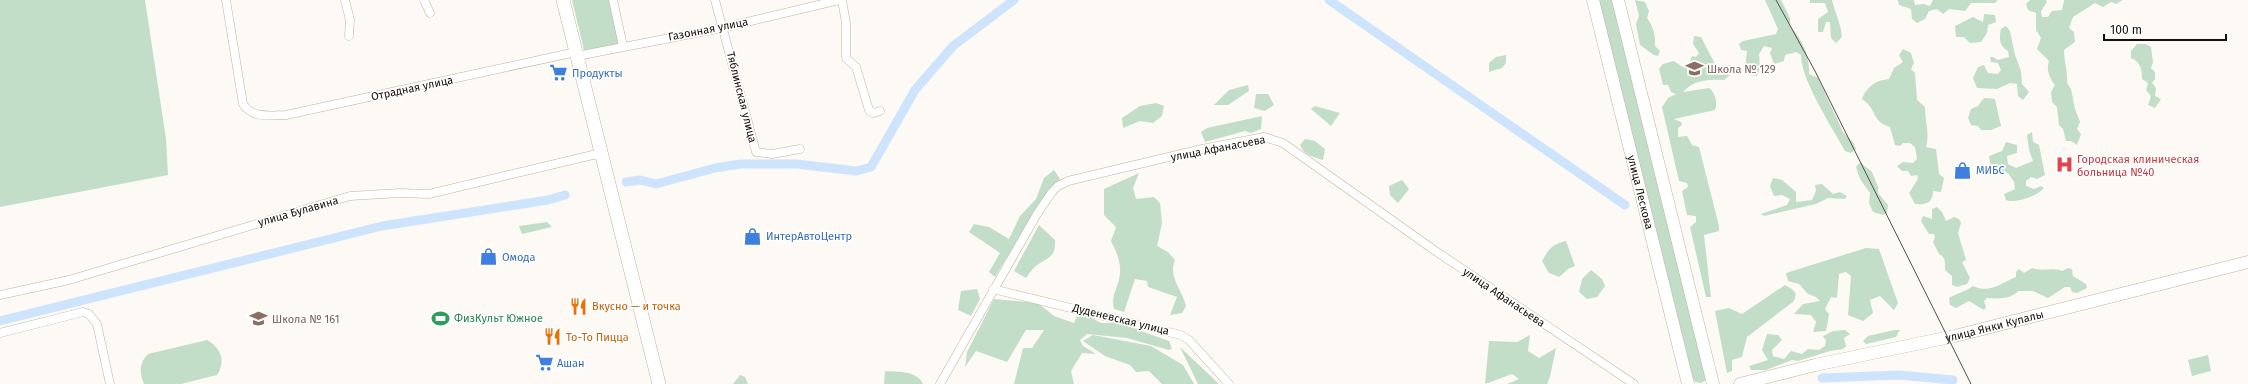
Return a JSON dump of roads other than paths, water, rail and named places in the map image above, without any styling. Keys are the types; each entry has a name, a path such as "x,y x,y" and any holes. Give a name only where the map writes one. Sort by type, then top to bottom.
{"main road":[{"path":"563,0 659,384"},
{"name":"улица Лескова","path":"1593,0 1688,384"},
{"path":"1618,0 1713,384"},
{"name":"улица Янки Купалы","path":"1740,384 1815,365 1955,336 2248,262"}],"street":[{"name":"Отрадная улица","path":"226,0 241,95 248,112 258,115 286,115 577,54"},
{"path":"345,0 350,20 349,36"},
{"path":"424,0 430,13"},
{"path":"613,0 623,46"},
{"name":"Тяблинская улица","path":"715,0 722,28 727,38 756,152 772,154 800,149"},
{"name":"Газонная улица","path":"577,54 722,28 839,0"},
{"path":"842,0 846,23 846,58 856,67 869,110 873,113 880,111"},
{"name":"улица Афанасьева","path":"940,384 1036,214 1058,186 1068,181 1182,154 1264,137 1283,143 1434,250 1634,384"},
{"name":"улица Булавина","path":"0,295 69,280 350,196 400,193 429,194 601,153"},
{"name":"Дуденевская улица","path":"993,289 1181,335 1189,340 1229,384"},
{"path":"0,333 83,312 89,314 97,324 110,384"}],"waterway":[{"path":"626,182 640,180 656,184 715,168 740,164 797,164 856,171 871,167 915,90 953,46 1014,0"},
{"path":"1329,0 1625,205"},
{"path":"0,321 382,226 548,200 565,195"},
{"path":"1822,378 1899,375 1953,380"}],"tram line":[{"path":"1776,0 1815,71 1971,384"}],"place":[{"name":"Школа № 129","path":"1694,69"},
{"name":"Продукты","path":"559,73"},
{"name":"Городская клиническая больница №40","path":"2064,165"},
{"name":"МИБС","path":"1963,170"},
{"name":"ИнтерАвтоЦентр","path":"753,236"},
{"name":"Омода","path":"489,257"},
{"name":"Вкусно — и точка","path":"579,306"},
{"name":"ФизКульт Южное","path":"441,318"},
{"name":"Школа № 161","path":"259,319"},
{"name":"То-То Пицца","path":"553,337"},
{"name":"Ашан","path":"544,363"}]}
